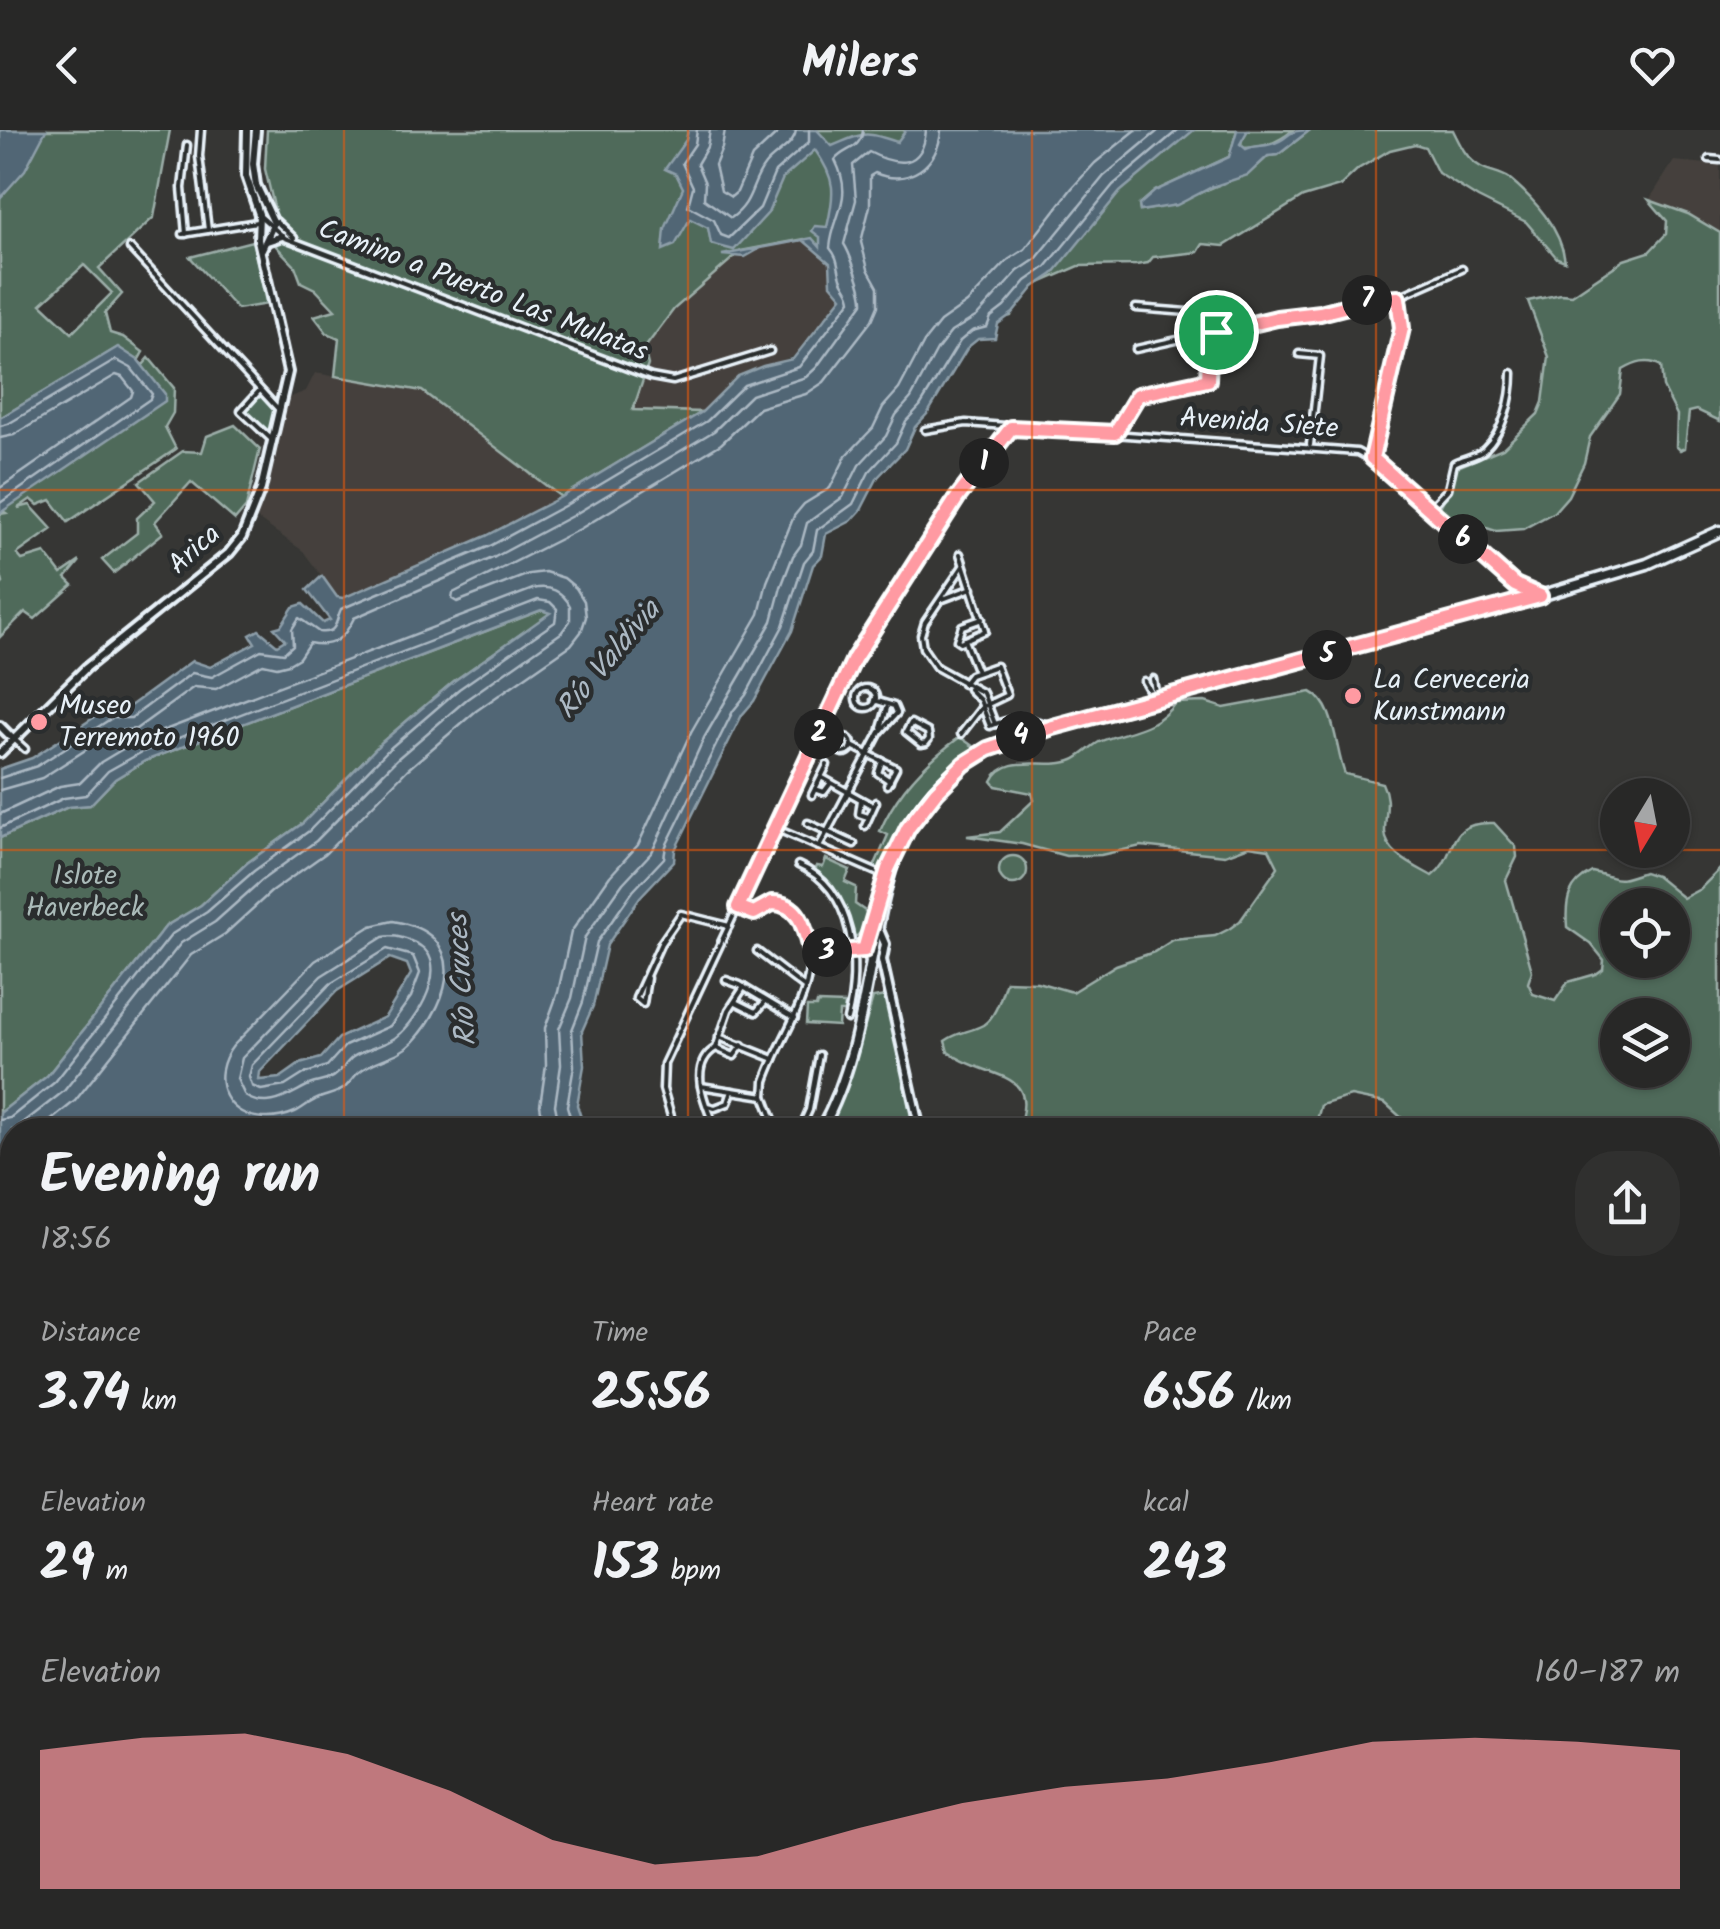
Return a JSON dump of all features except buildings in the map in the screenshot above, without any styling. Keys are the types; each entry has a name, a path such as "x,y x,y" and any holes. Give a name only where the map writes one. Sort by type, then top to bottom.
{"main road":[{"name":"Arica","path":"0,752 86,668 192,585 242,537 261,489 288,372 246,176 247,130"},
{"path":"256,130 256,186 274,219 262,248"},
{"path":"262,248 273,237 282,236"},
{"path":"885,876 921,809 942,784 972,758 1005,741 1515,604 1647,564 1720,531"},
{"path":"1135,706 1152,690 1172,696"},
{"path":"1005,741 1022,720 1053,727"},
{"path":"0,726 13,739"},
{"path":"826,1118 849,1066 874,931 898,848"},
{"path":"874,931 886,944 882,960 917,1118"},
{"path":"871,962 882,960"}],"street":[{"path":"200,130 199,156 208,230"},
{"path":"188,145 182,188 185,234 258,218"},
{"path":"1709,159 1720,160"},
{"name":"Camino a Puerto Las Mulatas","path":"258,218 282,236 651,377 673,382 770,351"},
{"name":"Camino a Puerto Las Mulatas","path":"274,219 298,241"},
{"path":"130,248 280,411"},
{"path":"1136,349 1277,318 1398,298 1462,269"},
{"path":"1372,458 1402,328 1398,298"},
{"path":"1115,433 1138,395 1208,380 1214,314 1136,308"},
{"path":"1299,354 1320,356 1309,447"},
{"path":"1430,509 1448,489 1454,463 1478,454 1492,438 1511,398 1512,373"},
{"path":"260,390 242,410 272,440"},
{"name":"Avenida Siete","path":"925,430 966,423 1357,452 1372,458 1515,585 1540,596"},
{"path":"671,1118 663,1089 664,1064 854,659 957,498 1011,428"},
{"path":"960,554 982,619 984,632 956,639 959,629 982,619"},
{"path":"964,566 922,629 922,648 936,667 982,693 988,702 990,726 1018,717 1027,734"},
{"path":"1515,585 1515,604"},
{"path":"942,600 972,588"},
{"path":"964,640 977,672"},
{"path":"961,734 982,707 1007,694 994,666 970,675 965,685"},
{"path":"1152,690 1153,678"},
{"path":"1144,681 1156,700"},
{"path":"965,685 989,716"},
{"path":"864,687 875,691 874,700 866,709 858,707 864,687"},
{"path":"874,700 895,706 897,713 880,732"},
{"path":"817,846 880,732 888,706"},
{"path":"911,723 918,725 929,734 924,744 907,735 911,723"},
{"path":"13,739 25,749"},
{"path":"852,746 868,754 882,761 896,768 888,783 878,773 882,761"},
{"path":"827,765 813,792 825,792 831,783"},
{"path":"821,777 875,804 865,826"},
{"path":"861,800 858,814 868,818"},
{"path":"808,823 854,844"},
{"path":"774,828 885,876 874,931 864,946 810,951"},
{"path":"798,865 831,889 842,911 852,950 852,988 846,1019"},
{"path":"738,907 754,913 772,903 787,906 801,919 810,951 806,990 764,1080 764,1096 772,1118"},
{"path":"647,978 661,943 681,914 728,926"},
{"path":"810,951 850,942 864,946"},
{"path":"864,946 871,962"},
{"path":"758,951 806,990"},
{"path":"726,980 795,1018"},
{"path":"711,1118 701,1086 703,1062 716,1048 729,1010 744,987"},
{"path":"736,1002 756,1012 764,1001"},
{"path":"719,1037 774,1059"},
{"path":"716,1048 734,1056 743,1044"},
{"path":"805,1118 819,1055"},
{"path":"701,1086 764,1096"},
{"path":"706,1106 728,1104 732,1092"}],"shaded area":[{"path":"1674,161 1720,165 1720,233 1688,214 1649,200"},
{"path":"803,240 830,263 831,284 842,297 798,355 738,376 702,412 632,411 648,365 643,343 709,264 722,255 745,257 760,248"},
{"path":"315,373 422,391 561,497 428,563 343,599 337,597 303,551 256,518 286,399 306,391"}],"green space":[{"path":"0,130 170,130 154,217 99,268 122,294 105,313 110,333 123,337 143,352 138,361 143,365 149,358 174,388 173,413 165,427 176,449 68,522 51,500 38,505 31,499 18,508 30,505 52,529 17,554 22,560 45,553 61,574 80,561 66,578 73,585 35,619 25,612 0,637 0,514 6,513 0,509 121,350 117,348 0,418","holes":["84,265 112,293 72,333 41,304"]},
{"path":"267,130 911,130 834,257 821,255 804,239 741,251 674,309 644,349 648,365 633,410 702,412 561,497 422,391 335,376 339,338 327,333 314,316 335,310 315,289 301,282 295,266 276,246 277,219 265,169"},
{"path":"1184,130 1237,130 1229,157 1155,191 1139,205 1140,211 1177,202 1241,175 1268,156 1278,155 1310,130 1453,130 1471,160 1510,179 1537,205 1558,238 1565,261 1557,258 1526,222 1438,173 1425,147 1415,144 1390,150 1358,169 1340,186 1303,197 1224,246 1203,244 1198,252 1153,257 1148,263 1136,265 1079,266 1037,284 1016,302 1011,316 1003,318 1027,283 1087,217"},
{"path":"1248,130 1293,130 1268,144 1241,148 1242,136"},
{"path":"1649,200 1688,214 1720,233 1720,421 1697,410 1689,412 1685,448 1680,450 1676,446 1677,415 1663,387 1661,366 1646,362 1632,365 1623,370 1620,394 1590,437 1584,463 1568,496 1554,512 1523,529 1496,531 1471,523 1457,525 1439,509 1455,468 1503,448 1538,414 1543,402 1549,357 1528,301 1572,295 1624,260 1649,252 1666,234 1667,221"},
{"path":"252,241 268,304 237,309 190,257"},
{"path":"260,395 276,412 270,434 244,412"},
{"path":"235,425 260,449 246,507 235,520 191,482 155,522 163,533 114,573 102,560 137,533 137,518 155,501 139,482 183,451 202,452 207,436"},
{"name":"Islote Haverbeck","path":"542,610 551,613 454,681 382,742 303,823 247,863 201,905 166,926 47,1076 0,1113 0,838 68,807 90,805 115,779 145,761"},
{"path":"1311,692 1330,717 1345,774 1382,783 1387,801 1385,832 1390,847 1402,859 1432,876 1466,827 1494,823 1516,847 1517,857 1506,880 1532,971 1528,983 1533,994 1555,1001 1568,982 1600,971 1600,978 1690,978 1690,894 1720,869 1720,1118 1402,1118 1385,1103 1351,1096 1321,1105 1318,1118 1021,1118 1023,1096 1017,1085 948,1052 945,1041 983,1025 998,1005 1006,981 1037,982 1072,992 1116,965 1154,952 1173,940 1215,936 1240,921 1278,867 1269,849 1249,846 1225,855 1141,846 1101,855 1066,856 1022,844 967,836 1000,832 1034,800 1032,793 996,786 992,781 998,772 1017,764 1073,760 1099,742 1150,724 1175,703 1205,702 1224,708"},
{"path":"960,737 977,749 931,785 897,834 882,870 874,867 888,835 880,831 895,803 924,767"},
{"path":"1013,856 1023,860 1027,870 1023,880 1013,884 1003,880 999,870 1003,860"},
{"path":"826,859 850,870 845,882 856,887 855,904 871,915 867,927 857,936 852,936 834,892 815,871 817,866 823,867"},
{"path":"1592,872 1621,879 1644,872 1671,888 1600,888 1600,955 1567,927 1570,894 1584,877"},
{"path":"885,996 912,1118 833,1118 847,1088 873,998"},
{"path":"817,1003 845,1004 844,1012 839,1012 838,1026 806,1024 807,1007 816,1007"}],"water":[{"path":"0,130 46,130 25,170 0,198"},
{"path":"688,130 817,130 832,146 864,135 897,142 906,130 1194,130 1120,192 1053,274 1034,287 1013,313 998,324 995,338 978,339 968,347 928,413 915,427 905,449 878,477 861,510 851,521 826,534 822,556 813,565 792,631 754,701 742,715 675,850 674,861 640,897 607,945 593,1006 582,1031 584,1066 577,1105 581,1118 0,1118 0,1113 47,1076 166,926 201,905 247,863 303,823 382,742 454,681 550,613 541,610 145,761 115,779 90,805 68,807 0,838 0,769 32,758 110,707 126,709 192,661 210,667 255,643 250,635 259,630 277,645 285,640 274,628 281,626 293,607 303,604 323,623 330,620 307,590 322,576 337,597 343,598 486,536 561,497 702,412 738,376 793,359 842,297 831,284 830,263 803,240 761,248 745,257 722,255 812,238 820,247 820,237 812,231 815,226 827,227 832,195 827,169 815,150 783,178 768,213 734,250 711,244 708,228 690,219 675,245 663,250 665,229 683,188 676,174 665,169 686,140","holes":["390,958 407,964 411,974 385,1017 339,1038 321,1058 300,1064 280,1078 259,1080 260,1072 337,991"]},
{"path":"1237,130 1248,130 1240,144 1246,149 1278,142 1295,131 1310,130 1278,155 1268,156 1248,175 1177,205 1140,211 1139,205 1155,191 1229,157"},
{"path":"118,347 138,360 165,394 165,401 0,513 0,418"}],"place":[{"name":"La Cerveceria Kunstmann","path":"1353,696"},
{"name":"Museo Terremoto 1960","path":"39,722"}],"route":[{"path":"1398,298 1402,328 1372,458 1515,585 1540,596 1053,727 988,749 942,784 908,828 884,878 864,950 811,954 801,919 790,907 772,903 754,913 738,907 854,659 957,498 1011,428 1115,433 1138,395 1206,382 1210,334 1216,332 1398,298"}],"water label":[{"name":"Río Valdivia","path":"609,660"},
{"name":"Río Cruces","path":"463,980"}]}
